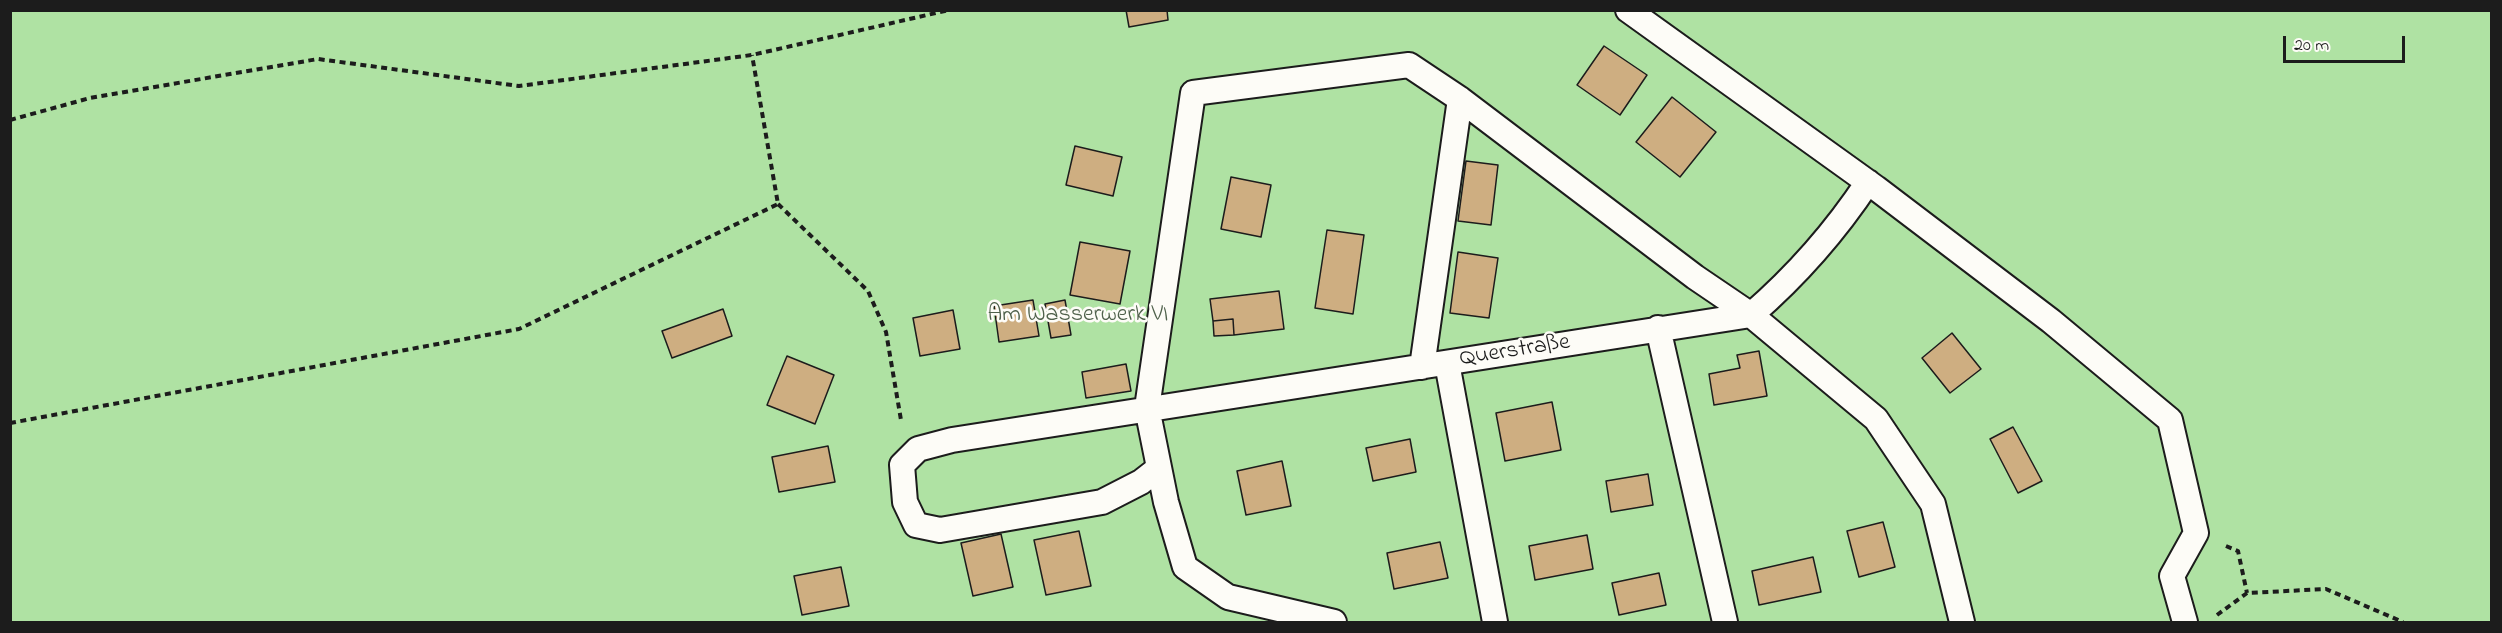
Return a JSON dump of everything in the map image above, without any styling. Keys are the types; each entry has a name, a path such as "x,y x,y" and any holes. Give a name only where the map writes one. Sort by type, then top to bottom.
{"lane":[{"path":"1628,10 1868,182 2051,321 2170,420 2196,533 2172,576 2185,622"},
{"path":"1334,622 1228,597 1185,567 1166,502 1147,408 1193,93 1409,65 1460,99 1695,277 1751,315 1876,419 1933,504 1962,622"},
{"path":"1422,367 1460,99"},
{"path":"1751,315 1783,287 1844,219 1868,182"},
{"name":"Querstraße","path":"908,459 918,449 952,440 1751,315"},
{"path":"1658,328 1725,622"},
{"path":"1447,363 1495,622"},
{"path":"908,459 902,465 905,502 916,525 940,530 1102,502 1141,482 1159,468"}],"path":[{"path":"10,120 90,98 318,59 519,86 752,55 949,10"},
{"path":"752,55 778,204 868,291 886,332 908,459"},
{"path":"10,423 519,329 778,204"},
{"path":"2196,533 2238,550 2247,593"},
{"path":"2215,617 2247,593 2326,589 2403,622"}],"green space":[{"name":"Am Wasserwerk VI","path":"10,11 2491,11 2491,622 11,622"}],"building":[{"path":"1126,10 1167,10 1168,20 1129,27"},
{"path":"1604,46 1647,75 1620,115 1577,85"},
{"path":"1672,97 1716,132 1680,177 1636,142"},
{"path":"1075,146 1122,157 1113,196 1066,185"},
{"path":"1466,161 1498,165 1491,225 1458,221"},
{"path":"1231,177 1271,185 1261,237 1221,229"},
{"path":"1327,230 1364,235 1353,314 1315,308"},
{"path":"1080,242 1130,251 1120,304 1070,295"},
{"path":"1458,252 1498,258 1489,318 1450,313"},
{"path":"1279,291 1284,329 1234,335 1233,319 1213,321 1210,299"},
{"path":"1033,300 1039,336 999,342 994,306"},
{"path":"1065,300 1071,335 1051,338 1045,304"},
{"path":"723,309 732,336 672,358 662,331"},
{"path":"953,310 960,349 920,356 913,318"},
{"path":"1233,319 1234,335 1214,336 1213,321"},
{"path":"1952,333 1981,369 1950,393 1922,358"},
{"path":"1759,351 1767,396 1714,405 1709,374 1740,368 1737,355"},
{"path":"787,356 834,375 815,424 767,405"},
{"path":"1126,364 1131,391 1086,398 1082,372"},
{"path":"1552,402 1561,450 1505,461 1496,413"},
{"path":"2013,427 2042,481 2018,493 1990,439"},
{"path":"1410,439 1416,472 1373,481 1366,448"},
{"path":"828,446 835,482 779,492 772,457"},
{"path":"1282,461 1291,506 1246,515 1237,471"},
{"path":"1648,474 1653,505 1611,512 1606,481"},
{"path":"1883,522 1895,567 1859,577 1847,531"},
{"path":"1079,531 1091,586 1046,595 1034,540"},
{"path":"1001,534 1013,587 973,596 961,543"},
{"path":"1587,535 1593,569 1535,580 1529,546"},
{"path":"1440,542 1448,578 1394,589 1387,553"},
{"path":"1813,557 1821,592 1759,605 1752,571"},
{"path":"841,567 849,606 802,615 794,576"},
{"path":"1659,573 1666,605 1619,615 1612,583"}]}
